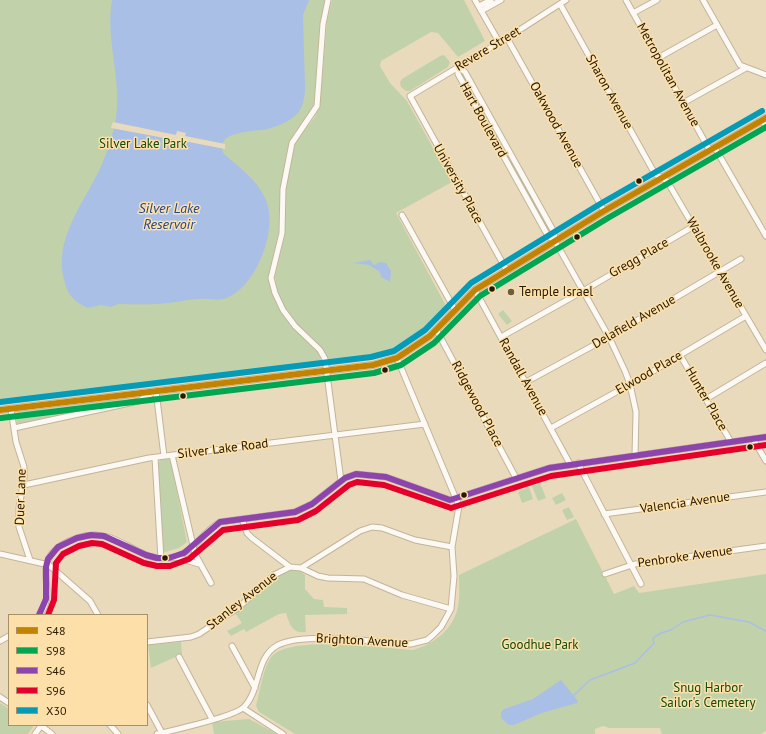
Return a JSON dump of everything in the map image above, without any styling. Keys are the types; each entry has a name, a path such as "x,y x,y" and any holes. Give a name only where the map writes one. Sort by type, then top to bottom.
{"main road":[{"path":"0,410 384,363 397,358 437,331 475,290 604,211 764,119"}],"street":[{"path":"328,0 323,24 317,106 292,143 283,189 282,233 271,278 275,293 283,310 295,326 320,350 324,356 341,481"},
{"path":"475,0 499,42"},
{"path":"480,9 491,0"},
{"path":"480,9 501,0"},
{"name":"Revere Street","path":"410,96 507,38 566,0"},
{"name":"Metropolitan Avenue","path":"626,0 684,103 766,236"},
{"path":"633,13 657,0"},
{"path":"703,0 740,65 766,76"},
{"name":"Sharon Avenue","path":"560,4 655,174 662,178"},
{"path":"658,58 717,25"},
{"name":"Oakwood Avenue","path":"507,38 604,211"},
{"name":"Hart Boulevard","path":"458,67 458,74 465,88 548,236 555,241 621,361 630,384 636,419 635,456"},
{"path":"684,103 746,68"},
{"name":"University Place","path":"410,96 507,271"},
{"path":"764,119 766,127"},
{"name":"Walbrooke Avenue","path":"662,178 667,181 766,350"},
{"path":"402,215 455,310"},
{"name":"Gregg Place","path":"501,337 694,226"},
{"name":"Delafield Avenue","path":"526,382 608,337 741,259"},
{"name":"Randall Avenue","path":"475,290 570,464"},
{"name":"Elwood Place","path":"551,428 746,316"},
{"name":"Ridgewood Place","path":"437,331 516,478"},
{"name":"Hunter Place","path":"680,355 731,442"},
{"name":"Brighton Avenue","path":"242,708 251,696 265,657 273,648 284,643 314,638 412,644 427,640 433,635 441,627 451,609 454,576 452,547 459,506 457,498 397,358"},
{"path":"706,399 766,364"},
{"path":"14,428 139,401 156,391 164,456"},
{"name":"Duer Lane","path":"11,408 14,428 24,467 24,485 19,508 19,527 30,560"},
{"name":"Silver Lake Road","path":"24,485 164,456 425,424"},
{"path":"40,614 46,606 48,596 46,564 52,554 61,545 79,538 95,535 112,538 153,557 161,559 175,557 193,548 218,523 227,520 284,515 298,511 312,504 341,481 355,474 373,475 393,480 450,500 540,470 570,464 766,437"},
{"path":"753,440 766,461"},
{"path":"172,455 193,548 199,564 211,583"},
{"path":"155,458 161,559"},
{"path":"578,464 641,584"},
{"name":"Valencia Avenue","path":"604,514 766,492"},
{"path":"242,519 247,533 290,567 301,568 318,576 328,578 364,579 402,595 451,609"},
{"path":"301,568 360,531 372,527 382,528 415,540 452,547"},
{"name":"Penbroke Avenue","path":"605,574 631,565 766,546"},
{"path":"0,554 46,564 90,601 97,614"},
{"path":"175,557 199,564"},
{"name":"Stanley Avenue","path":"148,642 191,637 199,634 238,606 274,576 290,567"},
{"path":"232,646 254,688"},
{"path":"179,657 212,719"},
{"path":"148,707 159,733 230,714 242,708 283,734"},
{"path":"35,734 40,726 52,734"},
{"path":"111,726 118,734"}],"green space":[{"name":"Silver Lake Park","path":"0,0 326,0 320,22 314,104 309,115 295,132 287,150 280,190 279,230 269,275 271,291 283,314 297,332 318,351 322,363 0,403"},
{"path":"332,0 464,0 485,41 458,57 438,33 431,32 381,61 380,66 390,83 407,101 452,182 396,213 445,304 433,322 411,341 374,356 332,363 329,362 321,347 296,323 286,310 276,287 275,276 285,235 285,190 293,151 296,141 315,117 320,105 327,21"},
{"path":"444,55 450,62 448,67 410,91 406,91 401,87 400,82 402,79"},
{"path":"462,72 495,130 494,132 460,74"},
{"path":"497,134 524,184 522,184 495,135"},
{"path":"525,186 552,234 551,235 524,188"},
{"path":"503,310 512,321 507,325 498,314"},
{"path":"137,397 19,424 17,423 16,414 18,412"},
{"path":"168,458 171,462 187,542 179,548 165,552 163,551 158,464 160,460"},
{"path":"540,483 546,498 538,501 532,486"},
{"path":"529,487 533,499 522,503 518,492"},
{"path":"562,493 566,500 556,505 552,498"},
{"path":"569,507 574,517 567,520 562,510"},
{"name":"Goodhue Park","path":"576,519 614,594 634,586 639,593 766,574 766,731 761,734 662,734 660,728 609,728 603,726 595,729 595,734 295,734 259,712 256,706 262,680 266,666 272,656 282,650 298,646 317,644 360,645 413,650 428,644 435,640 448,628 456,614 459,602 459,575"},
{"path":"290,570 300,571 305,575 305,589 314,599 323,600 324,607 347,608 347,614 305,615 306,632 298,632 292,628 286,613 279,614 246,632 244,629 231,636 227,631 242,623 235,613 258,592 265,589 273,579"},
{"path":"181,642 182,654 151,668 148,645"},
{"path":"0,703 8,708 8,726 33,727 28,734 0,734"},
{"path":"249,719 277,734 214,734 212,722"}],"water":[{"name":"Silver Lake Reservoir","path":"112,0 309,0 303,15 305,90 302,107 298,113 284,123 268,129 245,132 230,136 224,140 222,146 224,154 247,174 262,191 269,210 267,238 257,267 249,280 229,297 218,300 196,299 173,303 118,304 111,307 101,305 88,308 73,298 66,288 62,267 66,236 72,221 102,164 110,142 116,118 117,88 110,15"},
{"path":"370,260 374,265 380,262 386,263 391,271 390,282 381,277 380,272 369,265 353,263"},
{"path":"561,680 578,701 577,703 542,713 514,725 509,725 501,718 501,712 504,709 533,699"}],"pier":[{"path":"113,122 176,135 177,131 186,133 185,136 225,144 225,149 184,141 183,145 175,143 175,140 111,128"}],"waterway":[{"path":"574,695 590,680 635,663 654,643 653,638 661,633 671,630 683,622 710,615 749,622 766,631"}],"transit line":[{"name":"X30","path":"0,402 371,357 394,351 425,330 471,283 600,204 762,111"},
{"name":"S48","path":"0,410 373,365 397,358 430,336 475,290 604,211 766,118"},
{"name":"S98","path":"1,418 374,373 401,365 434,343 480,296 608,218 766,127"},
{"name":"S46","path":"39,614 46,599 46,567 48,559 58,547 77,538 91,535 104,536 146,555 157,558 169,558 184,553 220,522 295,512 312,504 345,478 356,474 386,477 450,500 549,468 766,437"},
{"name":"S96","path":"48,614 54,600 56,563 63,554 79,546 92,543 102,544 144,563 157,566 170,566 189,559 223,530 298,520 316,511 349,485 357,482 384,485 451,508 551,476 766,445"}],"place":[{"name":"Temple Israel","path":"511,292"}],"park label":[{"name":"Snug Harbor Sailor's Cemetery","path":"708,696"}]}
